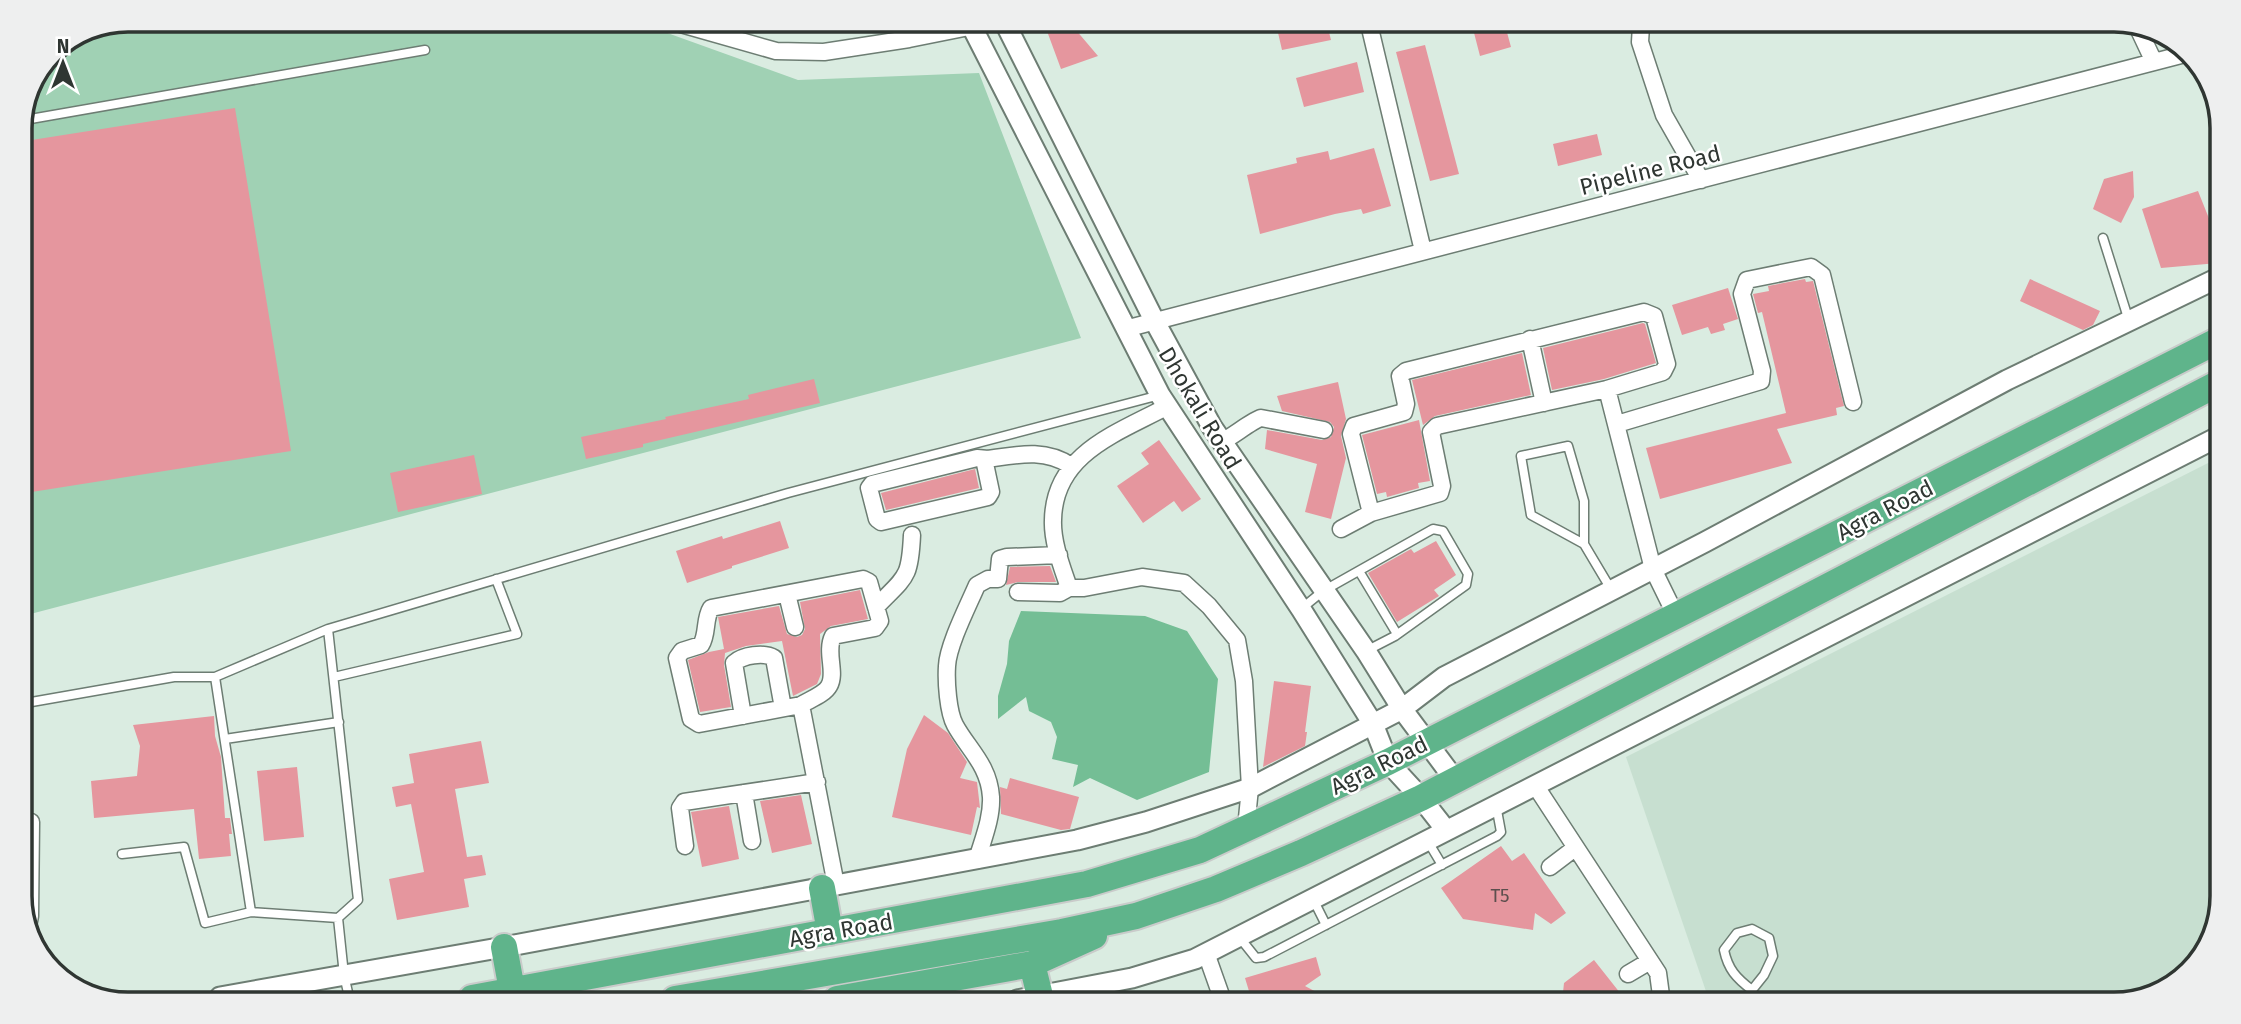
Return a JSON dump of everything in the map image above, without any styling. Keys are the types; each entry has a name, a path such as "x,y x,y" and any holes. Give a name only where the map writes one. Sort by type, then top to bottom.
{"highway":[{"name":"Agra Road","path":"502,992 1087,884 1200,850 1388,762 2209,345"},
{"name":"Agra Road","path":"1136,916 1216,889 1421,799 2209,388"},
{"path":"829,887 830,932"},
{"path":"883,992 1032,964 1136,916"},
{"path":"715,992 1049,934 1136,916"},
{"path":"504,947 512,990"},
{"path":"1032,964 1040,992"}],"street":[{"path":"709,32 776,51 824,52 933,32"},
{"name":"Dhokali Road","path":"981,32 1125,329 1164,401 1373,723 1388,762 1446,830"},
{"name":"Dhokali Road","path":"1010,32 1154,320 1212,427 1402,709 1455,780"},
{"path":"1370,32 1423,251"},
{"path":"1641,32 1640,42 1664,115 1702,180"},
{"path":"2142,36 2154,62"},
{"name":"Pipeline Road","path":"1125,329 2177,56"},
{"path":"1617,424 1761,381 1762,371 1742,294 1747,280 1811,267 1822,275 1853,402"},
{"path":"248,992 1077,840 1146,822 1250,788 1402,709 1444,677 1612,591 2007,380 2209,282"},
{"path":"1342,529 1371,513 1440,493 1442,486 1431,432 1437,426 1607,389 1663,372 1667,364 1654,316 1644,312 1406,371 1400,376 1406,404 1404,412 1354,426 1350,434 1371,513"},
{"path":"1530,339 1544,403"},
{"path":"1607,389 1653,569 1676,616"},
{"path":"1069,588 1053,521 1057,492 1071,466 1091,448 1164,401"},
{"path":"1223,441 1244,430 1254,419 1261,418 1324,430"},
{"path":"1065,992 1132,978 1195,959 2209,441"},
{"path":"984,459 991,492 988,497 881,522 877,519 869,488 872,484 977,458 1028,453 1048,455 1071,466"},
{"path":"1221,490 1247,477"},
{"path":"876,607 907,576 911,563 912,535"},
{"path":"977,860 990,815 991,794 984,771 954,723 947,687 947,663 977,585 988,579 998,579 1000,559 1059,555"},
{"path":"1018,592 1060,593 1069,588 1084,588 1142,577 1184,583 1209,606 1237,640 1244,681 1250,788 1246,828"},
{"path":"863,579 869,582 876,607 880,621 875,628 833,636 829,643 832,680 829,689 801,705 699,724 691,719 677,658 682,650 701,645 706,638 707,614 711,608 863,579"},
{"path":"787,594 794,627"},
{"path":"743,716 734,663 739,659 767,654 774,658 783,708"},
{"path":"801,705 817,782 829,887"},
{"path":"685,846 680,808 684,802 817,782"},
{"path":"1535,785 1658,973 1661,992"},
{"path":"744,793 752,841"},
{"path":"1550,867 1575,848"},
{"path":"1206,953 1220,992"},
{"path":"1628,974 1650,961"}],"lane":[{"path":"32,119 425,50"},
{"path":"2102,238 2129,321"},
{"path":"32,702 174,677 215,677 328,629 788,493 1164,401"},
{"path":"1584,544 1584,501 1568,446 1521,456 1531,515 1584,544 1612,591"},
{"path":"1301,609 1323,592 1433,529 1443,531 1468,574 1466,584 1397,634 1366,652"},
{"path":"1359,572 1397,634"},
{"path":"334,677 517,634 496,579"},
{"path":"122,854 184,847 205,923 251,912 338,918 358,900 328,629"},
{"path":"215,677 251,912"},
{"path":"225,739 339,722"},
{"path":"1238,936 1256,958 1264,957 1501,832 1496,805"},
{"path":"1427,840 1442,865"},
{"path":"1312,899 1326,925"},
{"path":"338,918 348,992"},
{"path":"1752,929 1769,938 1773,956 1764,975 1752,990 1736,977 1727,965 1724,950 1737,933 1752,929"}],"shaded area":[{"path":"665,32 798,80 979,73 1081,338 32,614 32,121 39,91 60,60 74,48 109,33"},
{"path":"2209,462 2208,915 2197,944 2186,960 2167,976 2150,985 2126,992 1706,992 1626,757"},
{"path":"1021,611 1145,616 1187,631 1218,679 1209,772 1137,800 1090,778 1073,787 1078,765 1052,759 1057,737 1051,722 1029,711 1026,697 998,719 998,696 1007,664 1009,641"}],"building":[{"path":"1047,32 1078,32 1098,56 1061,69"},
{"path":"1278,32 1329,32 1331,40 1282,50"},
{"path":"1474,32 1507,32 1511,47 1480,56"},
{"path":"1425,45 1459,174 1430,181 1396,52"},
{"path":"1357,62 1364,92 1304,107 1296,78"},
{"path":"235,108 291,451 32,492 32,140"},
{"path":"1597,134 1602,155 1558,166 1553,144"},
{"path":"1374,148 1391,206 1363,214 1361,209 1335,214 1260,234 1247,175 1297,163 1296,158 1328,151 1330,160"},
{"path":"2133,171 2134,197 2121,223 2093,209 2104,179"},
{"path":"2198,191 2209,219 2209,264 2161,268 2142,209"},
{"path":"1805,279 1806,282 1813,281 1844,406 1836,408 1837,415 1777,429 1792,463 1660,499 1646,448 1786,413 1762,312 1758,313 1753,294 1769,291 1768,286"},
{"path":"2030,279 2100,311 2093,325 2083,330 2020,301"},
{"path":"1728,288 1738,319 1723,324 1725,330 1711,334 1708,327 1682,335 1672,305"},
{"path":"1643,323 1656,363 1604,379 1552,390 1543,348"},
{"path":"1522,353 1531,395 1435,416 1423,425 1412,380"},
{"path":"814,379 820,403 586,459 581,437 749,399 748,395"},
{"path":"1338,382 1346,419 1341,436 1346,458 1331,519 1305,512 1317,464 1265,449 1267,430 1322,440 1331,437 1334,427 1330,422 1282,411 1277,396"},
{"path":"1419,420 1430,481 1418,483 1419,488 1387,497 1386,492 1377,494 1362,435"},
{"path":"1159,440 1201,499 1182,512 1174,501 1143,523 1117,486 1149,464 1141,453"},
{"path":"474,455 482,494 398,512 390,473"},
{"path":"975,469 979,488 886,510 881,493"},
{"path":"780,521 789,548 687,583 676,551"},
{"path":"1436,541 1456,575 1434,590 1439,596 1397,622 1368,573 1411,549 1414,553"},
{"path":"1050,566 1056,582 1018,582 1006,585 1010,567"},
{"path":"860,590 868,619 831,626 820,634 821,674 817,684 793,696 782,641 746,646 725,653 724,665 731,707 700,712 688,660 724,649 718,617 779,606 787,634 797,637 802,635 805,629 800,602"},
{"path":"1274,681 1311,686 1307,732 1305,746 1263,767"},
{"path":"924,715 948,733 967,762 960,778 977,782 980,808 977,807 971,835 892,817 907,749"},
{"path":"214,716 215,736 221,757 225,818 230,818 232,834 229,834 231,856 199,859 194,809 94,818 91,781 137,776 140,746 133,725"},
{"path":"481,741 489,783 455,789 467,857 482,855 486,875 464,879 469,907 397,920 389,879 424,872 411,804 396,807 392,787 414,783 409,754"},
{"path":"297,767 304,837 264,841 257,771"},
{"path":"1010,778 1079,797 1070,829 1061,830 1001,814 1000,787 1007,789"},
{"path":"801,795 812,844 772,853 760,801"},
{"path":"729,806 739,859 702,867 691,812"},
{"path":"1501,846 1512,861 1524,853 1566,913 1551,924 1535,913 1533,930 1463,919 1441,888"},
{"path":"1316,957 1321,975 1305,986 1316,992 1249,992 1245,978"},
{"path":"1594,960 1619,992 1563,992 1564,983"}]}
